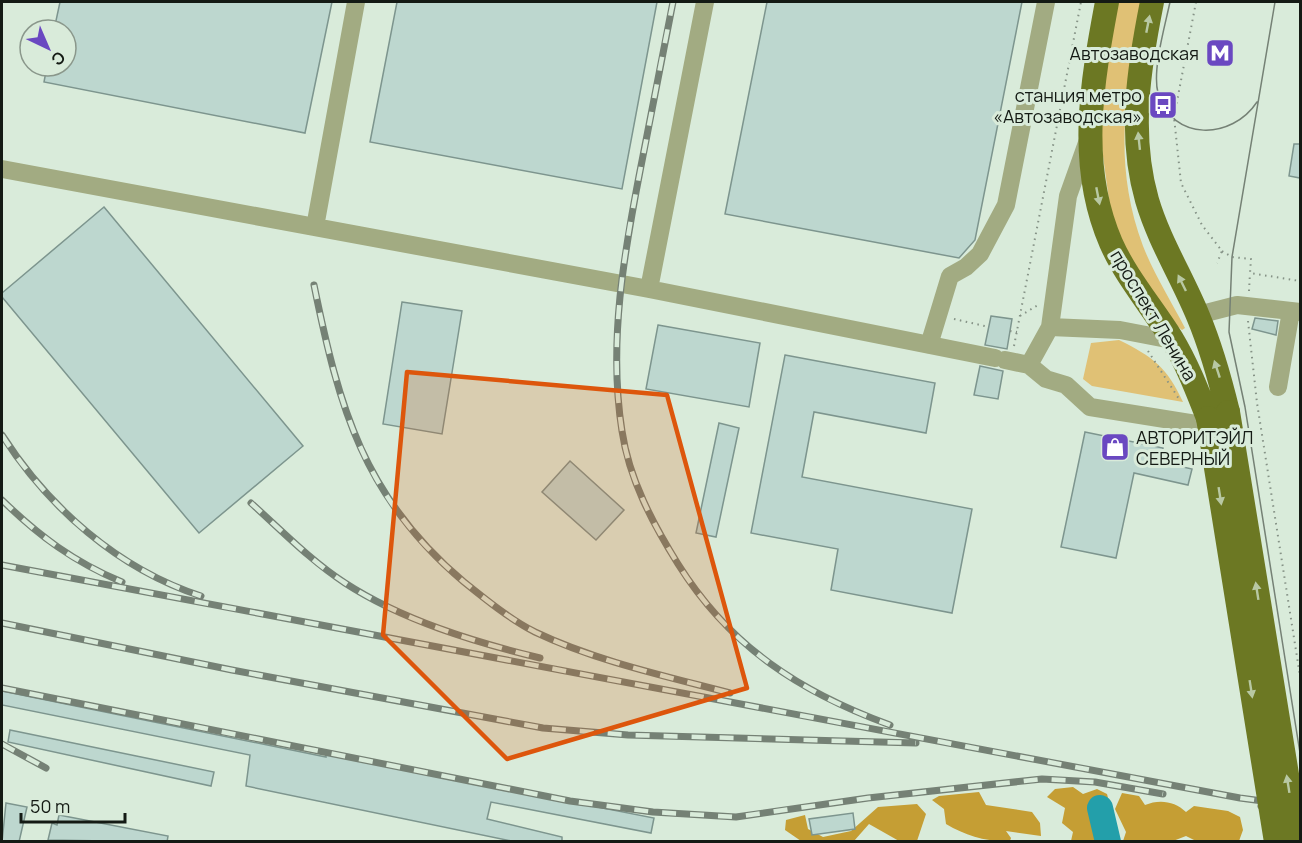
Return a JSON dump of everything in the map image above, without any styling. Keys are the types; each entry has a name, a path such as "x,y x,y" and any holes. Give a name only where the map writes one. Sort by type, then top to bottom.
{"main road":[{"name":"проспект Ленина","path":"1107,2 1093,76 1088,138 1102,219 1112,244 1172,340 1192,377 1208,419 1298,842"},
{"name":"проспект Ленина","path":"1152,2 1136,89 1140,159 1146,198 1160,238 1200,322 1218,371 1208,419 1276,842"},
{"path":"1172,340 1185,345 1194,341 1200,322"}],"street":[{"path":"315,227 356,2"},
{"path":"649,289 705,2"},
{"path":"929,345 950,276 966,267 980,254 1006,205 1046,2"},
{"path":"1010,361 1050,327 1068,196 1088,138"},
{"path":"2,169 649,289 1010,361 1046,379 1066,385 1090,407 1208,419"},
{"path":"1200,322 1212,310 1248,305 1296,312 1278,387"},
{"path":"1050,327 1120,330 1172,340"}],"path":[{"path":"1010,361 1081,2"},
{"path":"1196,2 1174,117 1180,183 1202,225 1222,251 1232,256 1251,259 1248,329 1257,403 1300,676"},
{"path":"1042,203 1066,210"},
{"path":"1217,263 1222,251"},
{"path":"1250,273 1300,281"},
{"path":"1020,316 1038,304 1040,299"},
{"path":"937,316 989,327"},
{"path":"1010,331 1017,332"},
{"path":"1140,334 1153,359 1182,403 1208,419"}],"highlighted area":[{"path":"407,372 667,395 747,688 507,759 383,635"}],"shaded area":[{"path":"1118,2 1142,2 1127,94 1125,154 1127,184 1143,246 1185,328 1182,330 1170,320 1129,259 1112,222 1100,134 1101,100"},
{"path":"1119,340 1158,364 1171,380 1183,402 1092,386 1083,379 1091,343"},
{"path":"1073,787 1083,794 1097,789 1107,794 1108,798 1103,803 1104,816 1095,827 1103,836 1102,841 1071,841 1073,832 1062,823 1065,808 1047,797 1055,789"},
{"path":"979,792 986,805 1032,812 1040,823 1041,836 1006,831 1011,838 1010,841 1001,841 969,835 946,824 944,809 932,800 939,796"},
{"path":"1122,793 1139,796 1145,805 1167,802 1177,805 1186,812 1194,806 1228,811 1240,817 1243,830 1239,841 1196,841 1186,836 1173,841 1123,841 1126,832 1115,809"},
{"path":"917,804 926,814 917,841 899,841 869,824 854,841 801,841 785,830 786,820 805,815 808,829 823,837 851,831 878,807"}],"building":[{"path":"60,2 332,2 305,133 44,82 45,78 78,78 78,18 57,18"},
{"path":"397,2 657,2 622,189 370,142"},
{"path":"767,2 1022,2 975,240 959,258 725,214"},
{"path":"1294,144 1300,144 1300,178 1289,176"},
{"path":"104,207 303,446 199,533 2,297 2,293"},
{"path":"402,302 462,311 442,434 383,424"},
{"path":"991,316 1012,319 1007,349 985,345"},
{"path":"1255,318 1278,321 1276,335 1252,329"},
{"path":"658,325 760,343 749,407 646,389"},
{"path":"785,355 935,383 926,433 814,412 802,477 972,509 952,613 831,590 838,549 751,533"},
{"path":"980,366 1003,371 998,399 974,395"},
{"path":"719,423 739,428 716,537 696,533"},
{"path":"1085,432 1163,448 1161,462 1192,469 1188,485 1134,473 1116,558 1061,547"},
{"path":"570,461 624,510 596,540 542,492"},
{"path":"2,691 326,757 326,754 654,818 651,833 491,802 487,819 562,837 562,842 516,842 246,786 250,755 2,705"},
{"path":"10,730 214,772 211,786 8,742"},
{"path":"6,803 27,807 19,842 2,842"},
{"path":"853,813 855,829 812,835 809,819"},
{"path":"59,815 168,836 167,842 48,840 52,823 57,825"}],"waterway":[{"path":"1100,808 1108,842"}],"tram line":[{"path":"1170,2 1157,72 1158,93 1165,109 1176,120 1189,127 1203,130 1218,129 1233,124 1246,115 1257,102"},
{"path":"1275,2 1232,257 1229,332 1245,407 1300,753"}],"railway":[{"path":"673,2 635,199 620,298 617,331 618,398 625,449 630,466 643,500 669,549 698,593 720,620 744,643 797,681 826,698 890,725"},
{"path":"314,285 334,371 346,411 361,448 379,484 402,517 430,550 464,582 535,632 606,660 730,693"},
{"path":"2,435 41,487 88,532 141,570 201,596"},
{"path":"2,500 58,547 88,566 122,582"},
{"path":"251,503 320,565 367,596 414,619 439,628 540,658"},
{"path":"2,565 1240,798 1300,806"},
{"path":"2,623 232,670 543,728 628,735 916,743"},
{"path":"2,688 570,801 653,812 736,817 868,798 1042,779 1095,782 1163,794"},
{"path":"2,744 46,768"},
{"path":"1261,806 1295,819"}],"place":[{"name":"Автозаводская","path":"1220,53"},
{"name":"станция метро «Автозаводская»","path":"1163,105"},
{"name":"АВТОРИТЭЙЛ СЕВЕРНЫЙ","path":"1115,447"}]}
